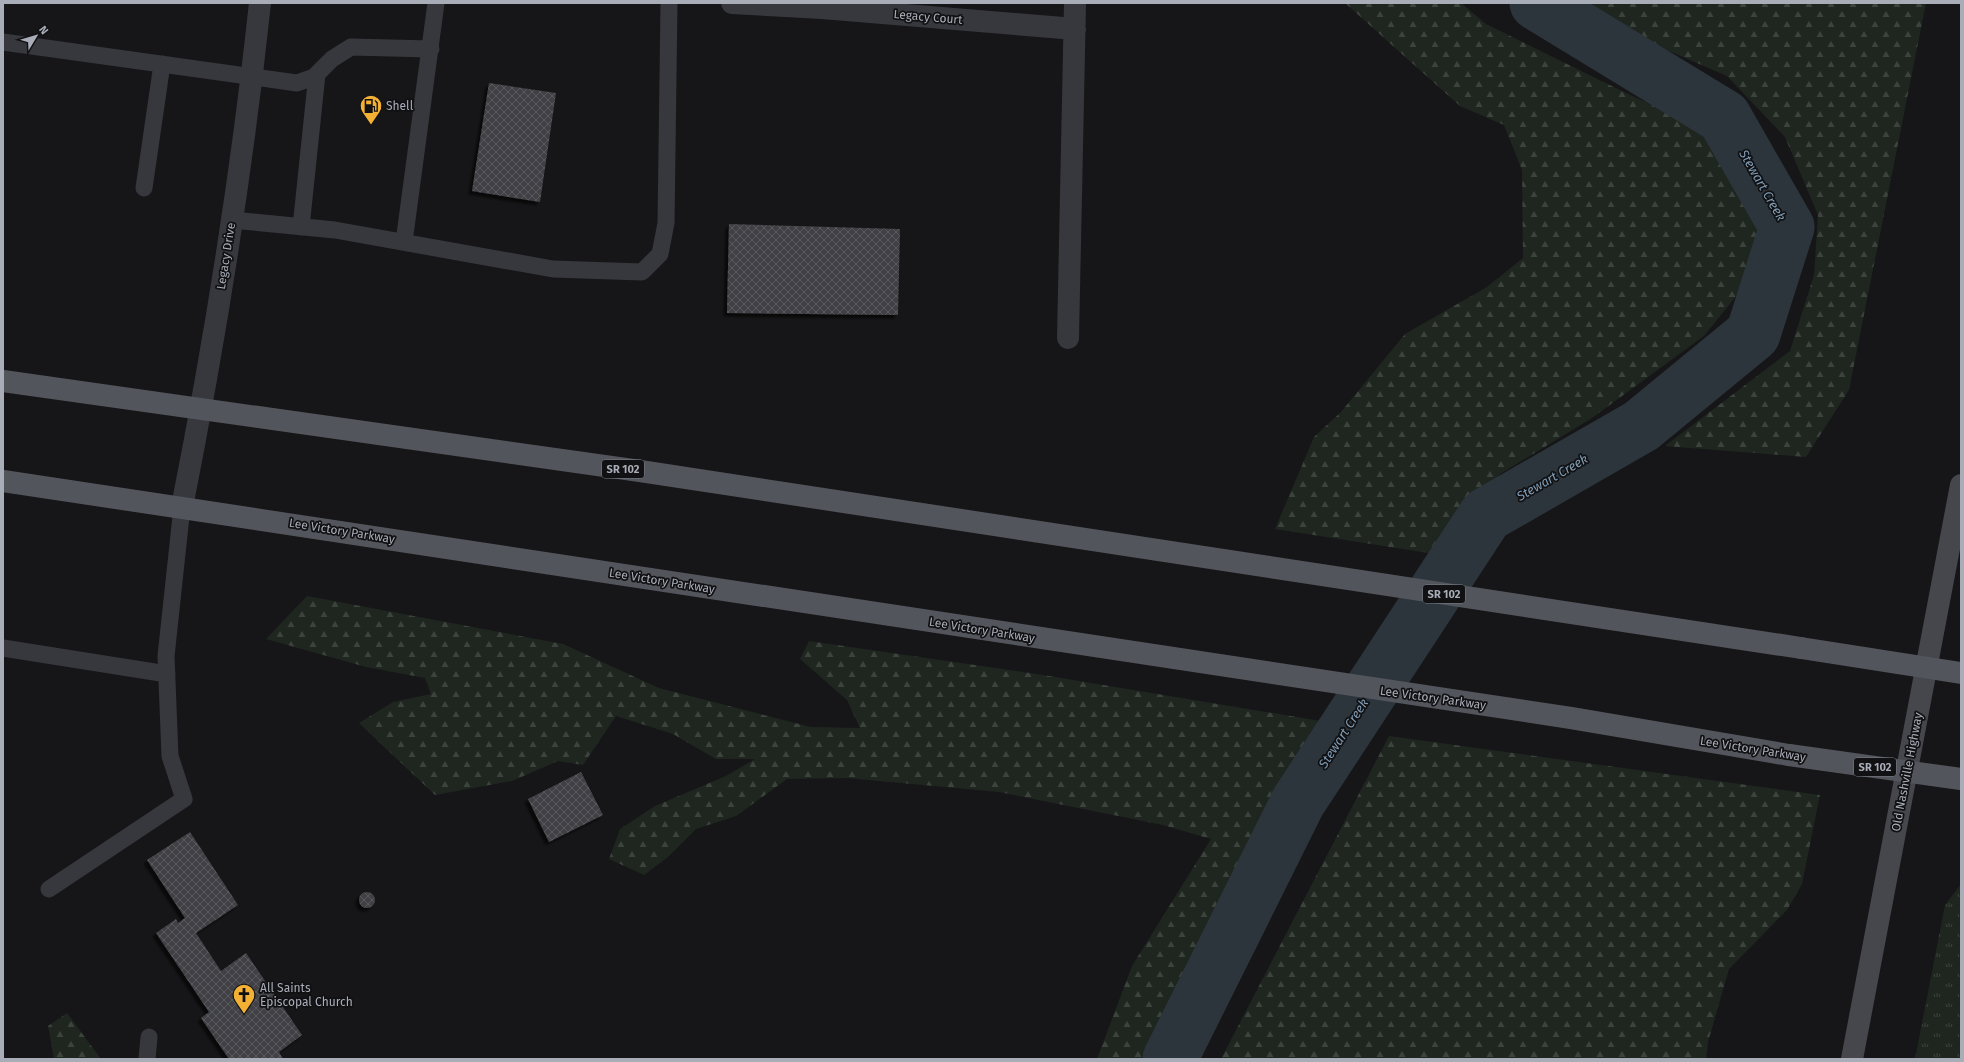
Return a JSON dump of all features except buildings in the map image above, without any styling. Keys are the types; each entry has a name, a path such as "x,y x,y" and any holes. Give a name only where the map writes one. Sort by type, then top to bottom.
{"main road":[{"name":"SR 102","path":"3,380 201,410 640,471 1961,673"},
{"name":"Lee Victory Parkway","path":"3,481 182,507 1150,656 1571,718 1789,755 1961,779"},
{"name":"Old Nashville Highway","path":"1852,1059 1961,485"}],"street":[{"name":"Legacy Drive","path":"182,507 201,410 232,220 252,76 260,3"},
{"name":"Legacy Court","path":"732,3 822,8 1075,29"},
{"path":"1068,338 1075,3"}],"lane":[{"path":"404,242 436,3"},
{"path":"232,220 335,230 553,269 642,272 660,254 666,223 669,3"},
{"path":"3,42 297,83 317,74 332,59 351,47 430,48"},
{"path":"144,188 162,64"},
{"path":"302,227 317,74"},
{"path":"49,889 184,799 170,756 166,656 182,507"},
{"path":"3,648 167,674"},
{"path":"147,1059 149,1037"}],"green space":[{"path":"1345,3 1461,3 1486,24 1628,94 1712,132 1763,214 1753,275 1704,336 1592,418 1500,474 1435,554 1275,529 1314,437 1341,412 1405,334 1487,287 1523,258 1522,170 1504,125 1460,106"},
{"path":"1588,3 1926,3 1849,390 1806,457 1665,446 1790,351 1814,275 1818,215 1785,137 1727,76 1646,41"},
{"path":"307,596 563,644 659,688 811,727 860,728 847,700 800,659 809,641 1037,674 1327,722 1179,985 1146,1059 1097,1059 1132,966 1211,839 1163,825 999,792 847,778 787,779 736,816 696,829 668,857 644,875 609,859 620,829 655,806 726,776 755,759 716,759 673,734 616,716 583,765 558,761 512,781 435,795 359,723 393,702 431,694 425,678 366,667 266,639"},
{"path":"1389,736 1820,795 1802,884 1787,910 1729,969 1708,1042 1706,1059 1221,1059"},
{"path":"1961,884 1961,1059 1915,1059 1945,905"},
{"path":"67,1013 101,1059 54,1059 48,1026"}],"waterway":[{"name":"Stewart Creek","path":"1170,1059 1298,802 1486,515 1641,426 1753,334 1787,227 1724,117 1537,3"}],"place":[{"name":"Shell","path":"371,126"},
{"name":"All Saints Episcopal Church","path":"244,1014"}]}
